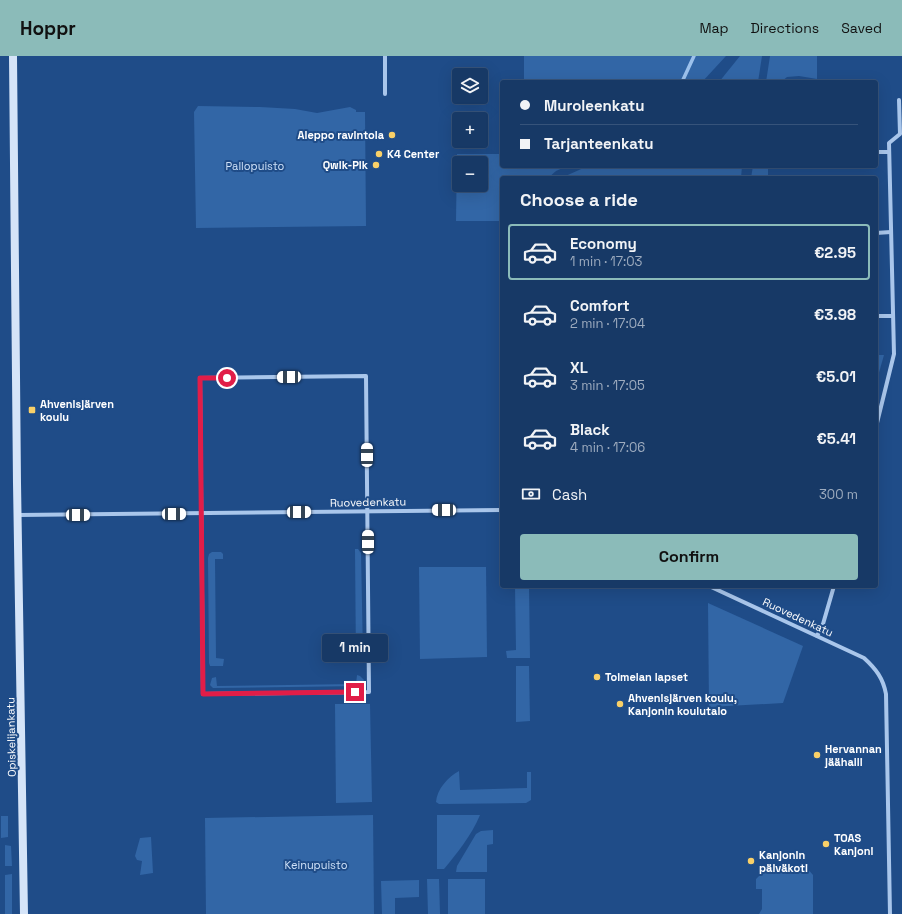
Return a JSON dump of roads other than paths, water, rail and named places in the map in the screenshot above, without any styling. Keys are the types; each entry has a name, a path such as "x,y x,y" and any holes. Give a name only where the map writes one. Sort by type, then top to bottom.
{"main road":[{"name":"Opiskelijankatu","path":"13,56 24,914"}],"street":[{"path":"385,56 386,94"},
{"path":"878,419 894,354 889,144 900,134 899,100"},
{"path":"878,152 889,152"},
{"path":"878,233 891,232"},
{"path":"878,316 893,316"},
{"path":"366,376 369,692 203,694 201,514 200,378 366,376"},
{"name":"Ruovedenkatu","path":"18,515 500,510"},
{"name":"Ruovedenkatu","path":"713,588 864,658 877,670 884,681 886,694 890,914"},
{"path":"816,636 823,624 833,588"}],"waterway":[{"path":"683,80 694,56"}],"place":[{"name":"Aleppo ravintola","path":"392,135"},
{"name":"K4 Center","path":"379,154"},
{"name":"Qwik-Pik","path":"376,165"},
{"name":"Ahvenisjärven koulu","path":"32,410"},
{"name":"Toimelan lapset","path":"597,677"},
{"name":"Ahvenisjärven koulu, Kanjonin koulutalo","path":"620,704"},
{"name":"Hervannan jäähalli","path":"817,755"},
{"name":"TOAS Kanjoni","path":"826,844"},
{"name":"Kanjonin päiväkoti","path":"751,861"}],"park label":[{"name":"Pallopuisto","path":"255,166"},
{"name":"Keinupuisto","path":"316,865"}]}
